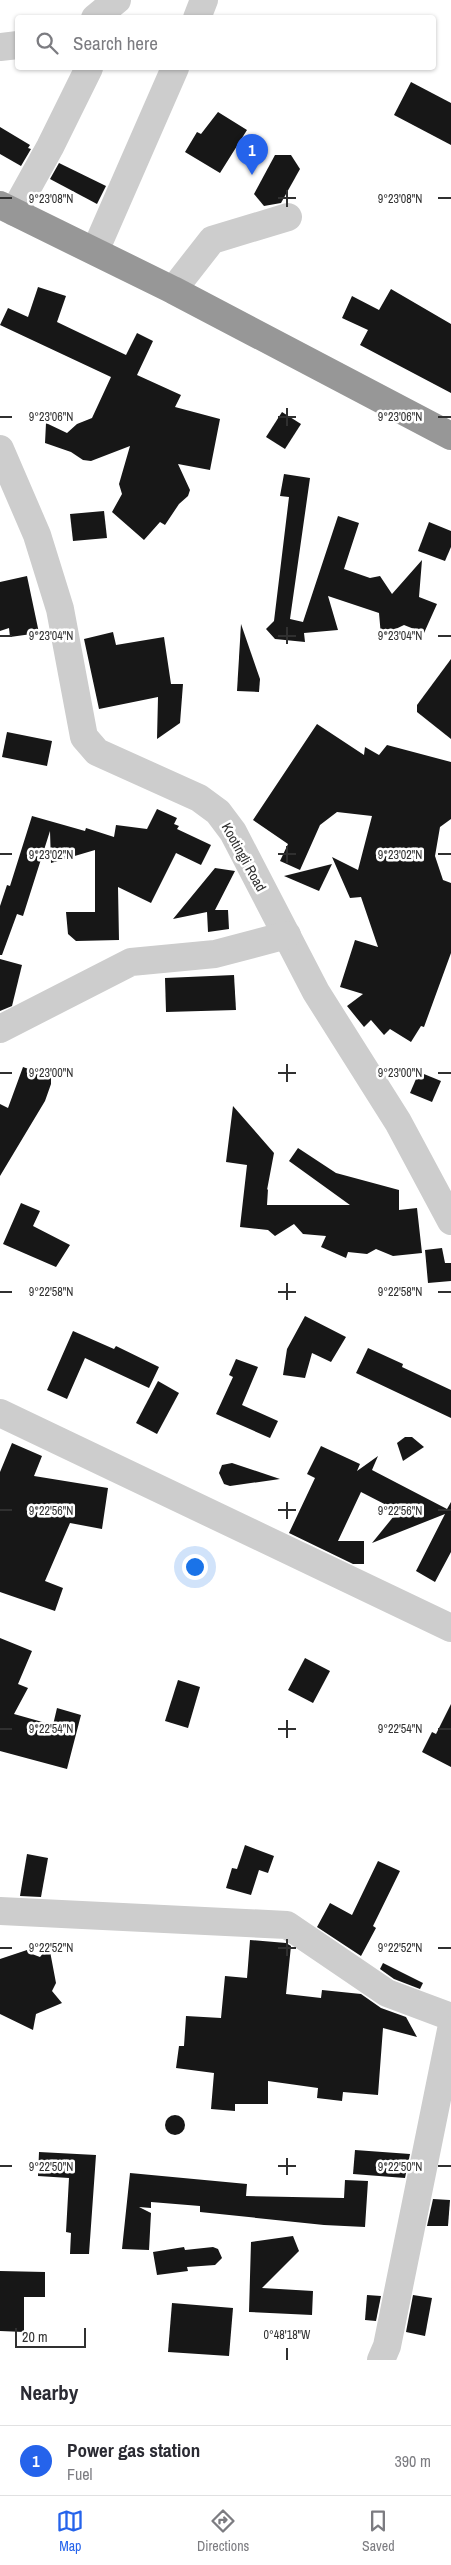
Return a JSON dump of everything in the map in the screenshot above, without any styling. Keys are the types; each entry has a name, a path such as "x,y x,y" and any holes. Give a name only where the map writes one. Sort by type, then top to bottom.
{"highway":[{"path":"7,209 173,290 451,436"}],"street":[{"path":"99,15 117,0"},
{"path":"114,15 121,0"},
{"path":"198,15 204,0"},
{"path":"0,47 15,45"},
{"path":"7,209 50,147 88,70"},
{"path":"95,251 174,70"},
{"path":"173,290 212,240 288,217"},
{"name":"Kootingli Road","path":"0,449 10,498 37,535 60,609 84,737 96,752 190,794 218,812 233,832 316,992 398,1122 451,1221"},
{"path":"0,1029 131,962 215,954 286,935"},
{"path":"0,1413 451,1628"},
{"path":"0,1911 287,1925 387,1993 451,2017"},
{"path":"382,2360 387,2346 451,2030"}],"building":[{"path":"411,82 451,103 451,145 394,115"},
{"path":"218,112 247,130 220,173 185,152 197,132 201,134"},
{"path":"0,127 30,145 28,148 31,149 21,166 0,154"},
{"path":"275,155 291,155 300,169 281,203 264,206 254,194"},
{"path":"59,163 106,186 97,204 50,179"},
{"path":"38,287 66,296 57,322 126,355 137,333 153,341 137,375 181,395 175,407 220,419 210,470 178,464 190,490 188,496 179,504 165,525 160,522 144,540 112,512 122,494 119,484 130,446 91,461 83,460 71,452 45,443 46,423 67,433 77,424 92,418 111,377 0,325 8,308 28,317"},
{"path":"391,289 451,324 451,393 360,345 368,330 342,318 352,296 379,310"},
{"path":"282,412 301,424 285,449 266,437"},
{"path":"284,474 310,478 290,619 303,622 338,516 359,523 344,569 370,578 380,576 392,594 422,560 419,597 437,604 424,633 404,625 381,636 379,613 328,596 338,630 304,633 305,642 275,639 266,629 274,621 289,497 280,496"},
{"path":"104,511 107,538 73,541 70,514"},
{"path":"429,522 451,531 451,547 445,561 418,551"},
{"path":"27,576 39,633 10,637 9,628 0,631 0,582"},
{"path":"241,624 260,679 259,692 237,691"},
{"path":"113,632 116,645 164,637 171,684 183,684 180,723 157,739 158,697 99,709 84,639"},
{"path":"451,659 451,739 417,712 417,705"},
{"path":"317,724 364,755 365,747 379,755 387,745 451,762 451,819 440,827 435,856 443,880 451,883 451,953 424,1027 421,1026 411,1042 390,1029 384,1035 371,1020 364,1027 347,1006 363,994 340,987 355,940 378,947 361,897 350,898 332,857 358,870 372,816 337,812 320,825 300,870 280,861 288,844 253,820"},
{"path":"7,732 52,741 47,766 2,757"},
{"path":"157,809 177,818 174,824 179,826 177,829 211,845 201,865 176,853 151,903 118,887 119,940 76,941 68,934 66,912 95,912 95,850 51,863 50,831 23,916 17,914 2,955 0,955 0,906 7,885 10,886 32,816 85,831 86,828 114,837 116,825 147,829"},
{"path":"332,864 319,891 284,876"},
{"path":"215,868 235,871 215,910 228,910 229,929 208,932 207,912 173,919"},
{"path":"0,959 22,965 12,1006 0,1011"},
{"path":"234,975 236,1010 166,1012 165,978"},
{"path":"23,1067 51,1077 51,1084 45,1101 0,1176 0,1104 8,1108"},
{"path":"419,1072 441,1081 432,1102 410,1093"},
{"path":"233,1106 274,1153 267,1190 267,1205 350,1205 289,1161 298,1148 336,1173 399,1190 399,1210 417,1208 422,1253 393,1256 376,1249 367,1254 348,1252 346,1258 321,1247 326,1236 303,1234 294,1224 275,1236 268,1230 240,1227 247,1165 226,1162"},
{"path":"21,1203 40,1211 33,1226 70,1245 56,1267 3,1244"},
{"path":"442,1248 445,1263 451,1263 451,1281 428,1283 425,1250"},
{"path":"305,1316 346,1337 331,1362 312,1353 305,1378 283,1375 287,1349"},
{"path":"73,1331 114,1349 116,1346 159,1367 149,1388 85,1358 67,1399 47,1390"},
{"path":"368,1348 403,1364 402,1367 451,1390 451,1418 356,1373"},
{"path":"236,1359 258,1367 242,1405 278,1421 270,1438 216,1414 233,1377 229,1375"},
{"path":"158,1381 179,1393 157,1434 136,1423"},
{"path":"405,1437 412,1437 424,1447 403,1461 397,1443"},
{"path":"12,1443 42,1456 34,1476 108,1488 102,1529 70,1523 45,1581 63,1588 55,1611 0,1592 0,1472"},
{"path":"321,1446 360,1464 357,1471 378,1456 372,1470 447,1509 451,1502 451,1552 435,1582 416,1571 445,1514 372,1543 398,1511 361,1492 338,1541 364,1541 364,1564 353,1564 289,1533 315,1478 307,1474"},
{"path":"232,1463 280,1479 230,1486 224,1484 219,1473 222,1465"},
{"path":"0,1638 32,1651 18,1684 28,1688 14,1714 53,1725 57,1708 81,1715 67,1769 0,1751"},
{"path":"305,1658 330,1671 313,1703 288,1690"},
{"path":"178,1680 200,1687 188,1728 165,1721"},
{"path":"451,1704 451,1767 422,1752 432,1732 436,1734"},
{"path":"245,1845 274,1856 268,1873 259,1870 251,1895 226,1888 232,1868 237,1869"},
{"path":"27,1854 48,1858 41,1897 20,1896"},
{"path":"378,1861 400,1871 373,1926 376,1928 361,1956 317,1927 330,1903 352,1915"},
{"path":"250,1940 286,1943 291,1946 286,1994 321,1998 322,1990 361,1994 381,2008 406,2017 417,2037 383,2028 378,2095 343,2092 342,2101 317,2098 318,2088 268,2081 268,2104 235,2104 235,2111 211,2109 214,2073 176,2068 179,2046 184,2046 186,2016 221,2018 225,1976 247,1978"},
{"path":"49,1946 56,1983 52,1991 62,2003 36,2014 33,2030 0,2014 0,1959 33,1948 32,1954 40,1957"},
{"path":"383,1963 423,1983 420,1989 394,1979 380,1969"},
{"path":"175,2115 182,2118 185,2125 182,2132 175,2135 168,2132 165,2125 168,2118"},
{"path":"355,2150 410,2154 405,2178 353,2174"},
{"path":"39,2152 96,2155 89,2254 70,2254 71,2233 66,2232 69,2178 38,2176"},
{"path":"130,2173 247,2184 246,2196 344,2198 345,2180 368,2181 365,2227 324,2225 200,2212 200,2206 151,2202 151,2208 139,2207 151,2213 149,2250 122,2249"},
{"path":"433,2199 450,2200 448,2226 427,2226"},
{"path":"293,2236 299,2251 262,2288 313,2291 312,2315 249,2312 251,2242"},
{"path":"184,2247 185,2250 213,2247 218,2249 222,2258 215,2265 187,2267 188,2271 157,2275 153,2252"},
{"path":"0,2271 45,2272 45,2297 24,2297 24,2332 0,2331"},
{"path":"367,2295 381,2296 376,2321 365,2320"},
{"path":"413,2295 432,2298 425,2336 406,2332"},
{"path":"172,2303 233,2308 229,2356 168,2352"}],"place":[{"name":"Power gas station","path":"252,175"}]}
